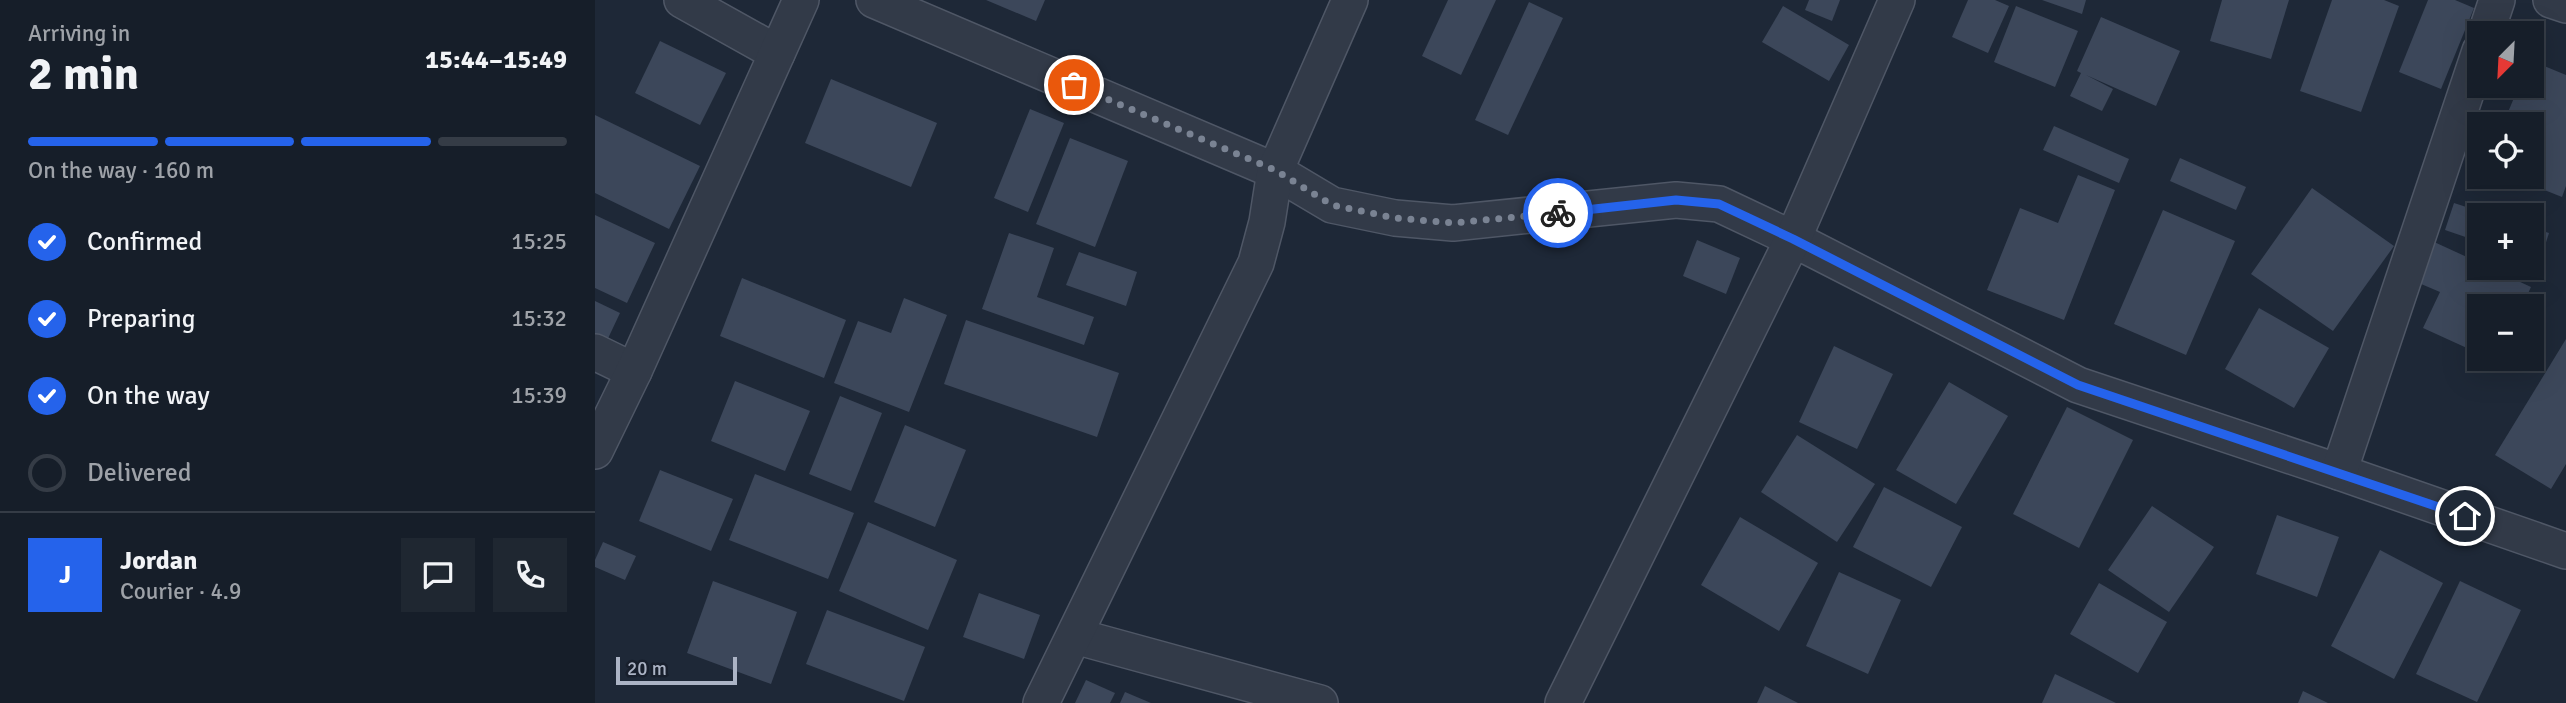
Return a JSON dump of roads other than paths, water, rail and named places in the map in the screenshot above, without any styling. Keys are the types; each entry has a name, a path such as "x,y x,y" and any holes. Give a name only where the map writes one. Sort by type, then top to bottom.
{"street":[{"path":"682,0 777,53"},
{"path":"595,451 801,0"},
{"path":"873,0 1275,170 1332,205 1395,218 1453,223 1676,200 1719,204 2078,385 2566,551"},
{"path":"1041,703 1257,263 1275,170 1350,0"},
{"path":"1563,703 1793,239 1897,0"},
{"path":"2490,21 2497,0"},
{"path":"2551,0 2566,5"},
{"path":"2339,472 2467,90"},
{"path":"595,352 633,371"},
{"path":"1075,636 1320,703"}]}
